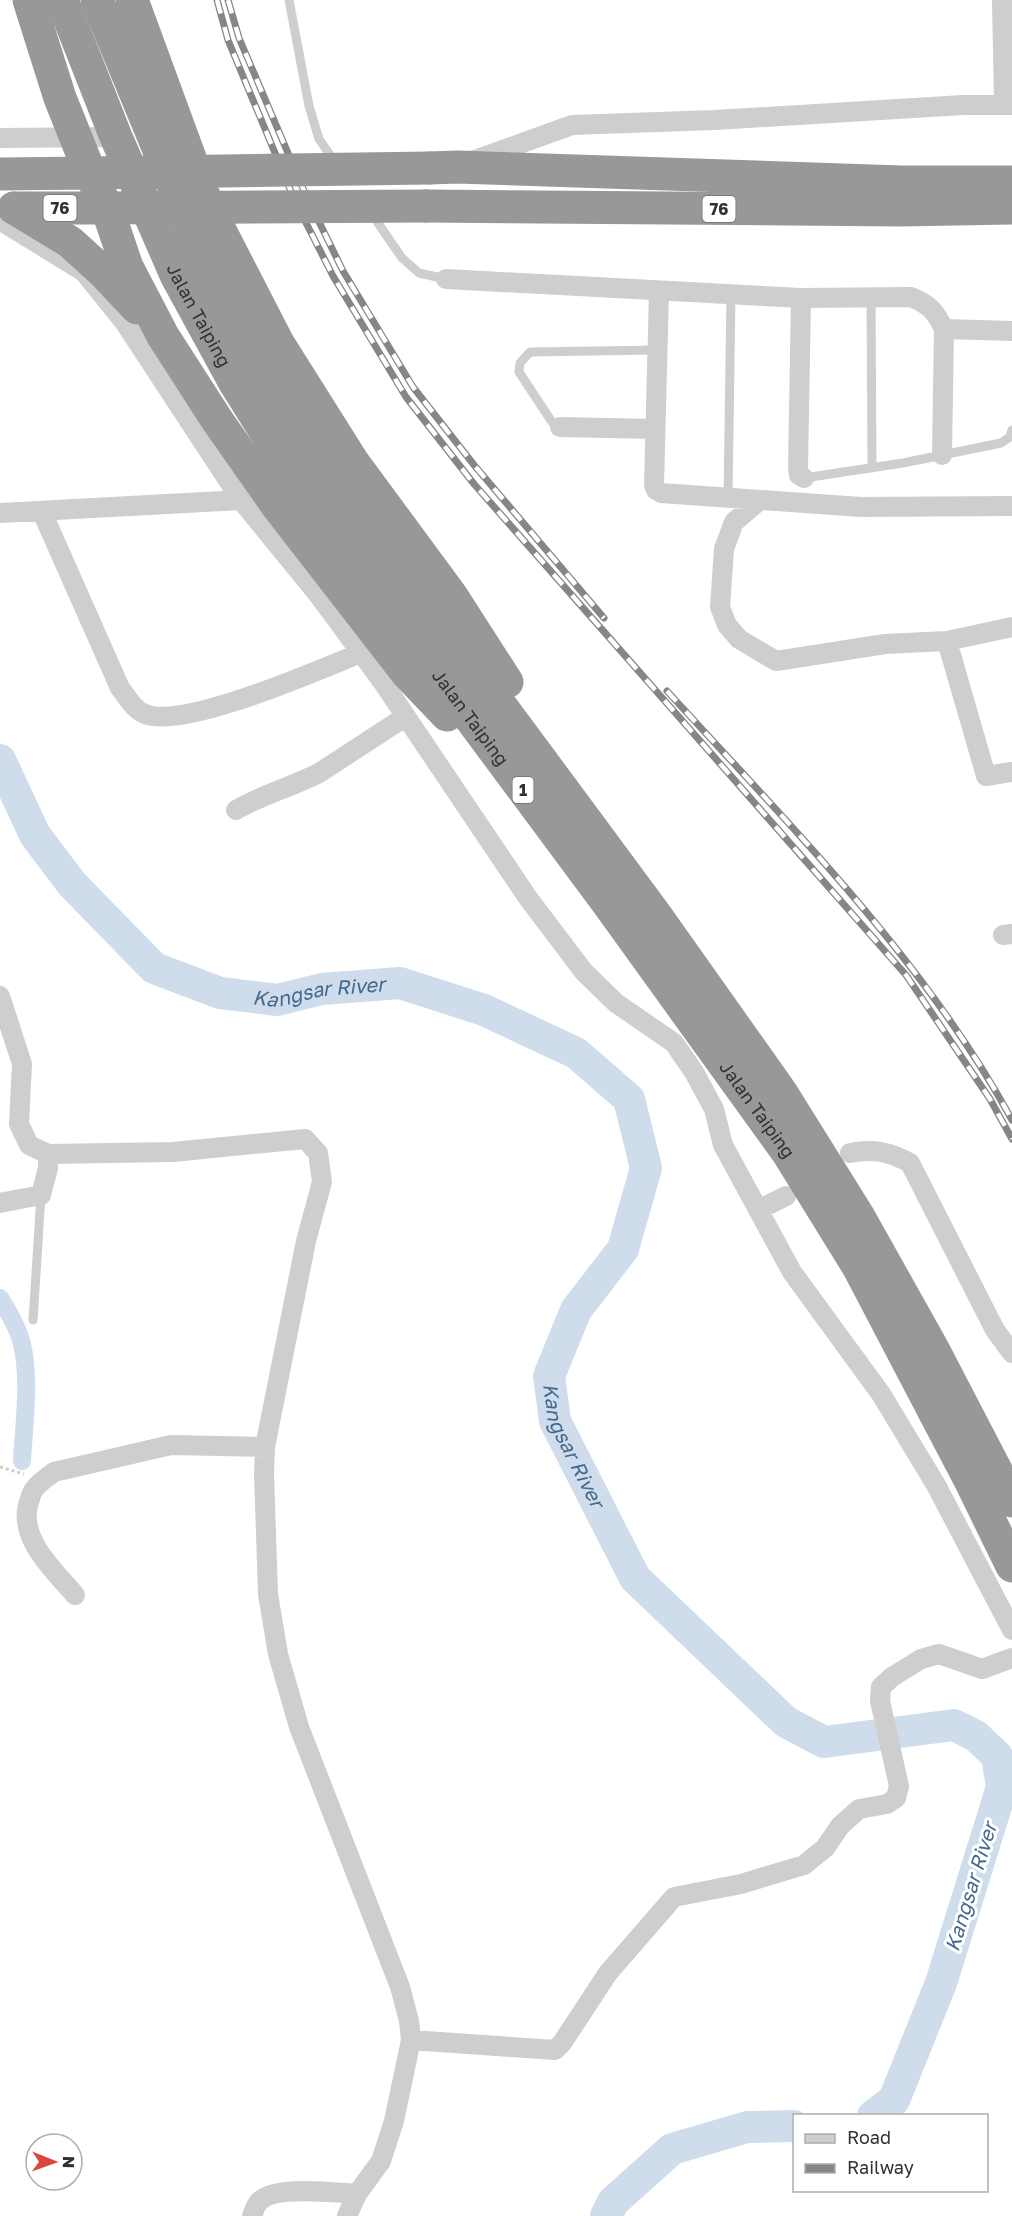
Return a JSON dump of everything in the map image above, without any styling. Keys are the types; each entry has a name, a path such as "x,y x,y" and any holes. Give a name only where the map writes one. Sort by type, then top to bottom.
{"highway":[{"path":"29,0 60,98 90,173 107,208 128,267 163,336 217,420 278,507 406,672 453,721 502,763"},
{"name":"Jalan Taiping","path":"62,0 116,137 176,274 236,383 288,468 344,548 609,905 788,1154 859,1268 970,1480 1012,1566"},
{"name":"Jalan Taiping","path":"98,0 225,310 296,429 655,914 781,1092 859,1217 933,1348 1012,1501"},
{"path":"132,0 208,207 278,343 353,462 452,595 514,692 559,785"},
{"name":"76","path":"0,174 443,167 901,182 1012,182"},
{"name":"76","path":"4,215 107,208 208,207 426,206 901,210 1012,208"},
{"path":"4,215 70,242 103,272 163,336"}],"street":[{"path":"443,167 572,125 715,120 963,105 1008,105 1002,0"},
{"path":"0,138 116,137"},
{"path":"4,215 84,272 124,323 241,500 320,597 361,653 528,898 584,972 616,1003 674,1043 694,1072 714,1109 723,1145 792,1272 894,1414 936,1485 1012,1630"},
{"path":"446,279 801,298 910,297 925,303 936,313 944,329 942,455"},
{"path":"659,292 654,485 661,494 861,507 1012,506"},
{"path":"801,298 798,468 799,475 804,478"},
{"path":"944,329 1012,332"},
{"path":"560,427 655,429"},
{"path":"0,513 241,500"},
{"path":"760,500 734,522 724,549 720,607 727,626 739,639 776,661 885,644 947,641 1012,627"},
{"path":"42,512 120,688 133,707 147,715 183,714 231,703 361,653"},
{"path":"947,641 986,776 1012,772"},
{"path":"236,810 258,797 319,773 405,717"},
{"path":"0,996 22,1064 19,1124 29,1145 48,1154 173,1152 305,1139 318,1153 322,1182 305,1247 265,1447 268,1594 278,1654 299,1727 400,1986 409,2020 411,2040 394,2121 381,2161 357,2194 347,2216"},
{"path":"850,1153 867,1149 897,1155 910,1163 994,1330 1012,1353"},
{"path":"0,1203 41,1195 48,1168 48,1154"},
{"path":"758,1210 786,1196"},
{"path":"75,1595 38,1551 27,1526 27,1505 34,1488 54,1472 171,1445 265,1447"},
{"path":"411,2040 555,2050 608,1973 674,1897 741,1884 804,1865 825,1848 840,1826 860,1809 887,1804 896,1798 899,1786 880,1701 881,1688 892,1677 921,1659 939,1654 982,1669 1012,1658"},
{"path":"252,2216 258,2201 272,2194 306,2191 357,2194"}],"lane":[{"path":"289,0 309,106 319,139 345,175"},
{"path":"357,194 402,258 418,273 446,279"},
{"path":"728,498 731,294"},
{"path":"871,297 872,468"},
{"path":"560,427 552,422 519,372 520,363 530,352 658,350"},
{"path":"804,478 872,468 1001,443 1010,437 1012,430"},
{"path":"33,1320 41,1195"}],"waterway":[{"name":"Kangsar River","path":"0,760 35,835 72,884 154,968 220,993 277,1000 322,989 400,983 484,1010 576,1053 629,1099 646,1168 623,1249 576,1310 549,1376 555,1421 635,1578 786,1722 824,1742 954,1725 976,1736 997,1756 1002,1787 941,1983 894,2100 876,2114"},
{"path":"0,1298 17,1329 26,1369 22,1461"},
{"name":"Kangsar River","path":"606,2216 613,2202 672,2149 747,2127 793,2126"}],"railway":[{"path":"217,0 228,40 295,201 333,276 406,397 474,484 906,975 990,1099 1012,1139"},
{"path":"228,0 239,38 305,193 343,271 413,387 474,465 604,618"},
{"path":"667,691 807,843 897,949 939,1004 977,1061 1012,1120"}]}
